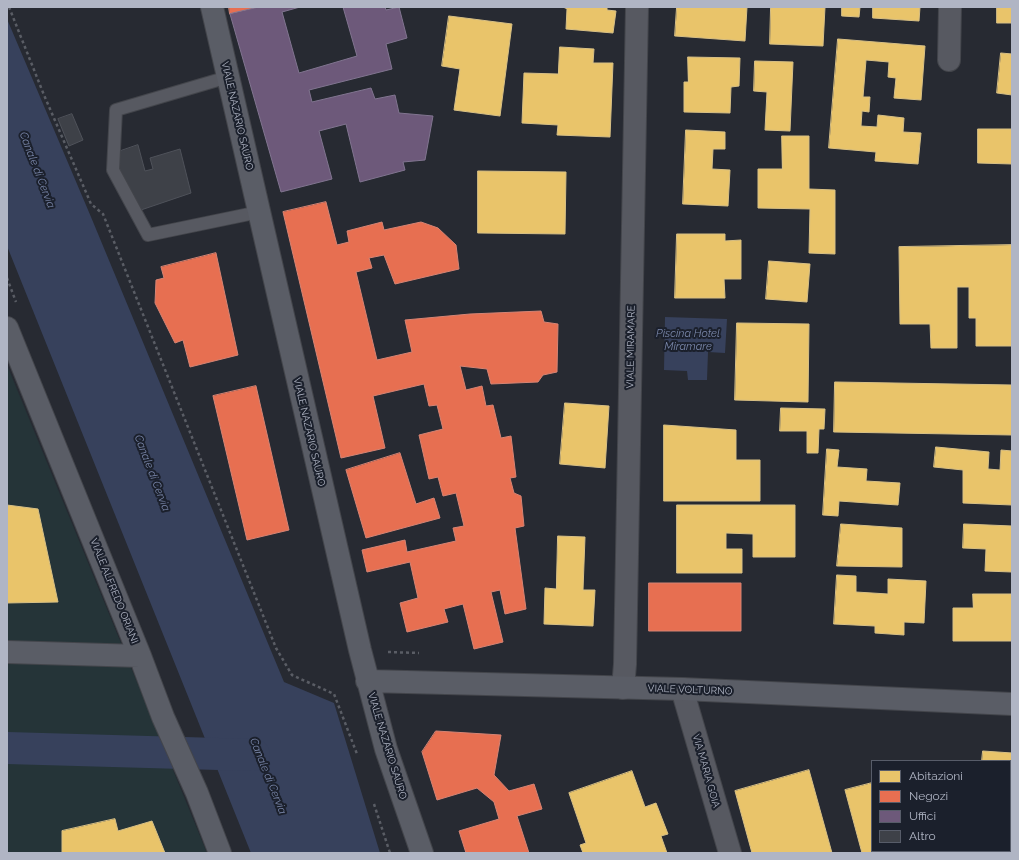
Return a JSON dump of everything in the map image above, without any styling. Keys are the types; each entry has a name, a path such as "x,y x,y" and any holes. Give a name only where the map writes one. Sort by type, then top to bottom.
{"street":[{"name":"VIALE NAZARIO SAURO","path":"212,7 367,680 386,750 422,853"},
{"name":"VIALE MIRAMARE","path":"623,688 625,664 637,7"},
{"path":"949,60 950,7"},
{"name":"VIALE ALFREDO ORIANI","path":"7,328 140,656 163,717 197,793 220,853"},
{"path":"7,652 140,656"},
{"name":"VIALE VOLTURNO","path":"367,680 682,689 1012,704"},
{"name":"VIA MARIA GOIA","path":"682,689 730,853"}],"lane":[{"path":"228,77 116,110 113,170 148,235 259,212"}],"path":[{"path":"9,7 44,95 91,204 103,214 276,648 292,674 334,694 359,758"},
{"path":"374,802 390,853"}],"shaded area":[{"path":"7,365 207,853 7,853"}],"water":[{"name":"Canale di Cervia","path":"7,19 284,682 334,703 380,853 251,853 7,246"},
{"name":"Piscina Hotel Miramare","path":"665,317 727,319 725,353 708,352 707,380 688,380 687,371 664,370"}],"building: Abitazioni":[{"path":"563,7 607,7 607,10 616,11 613,33 566,29 567,9"},
{"path":"677,7 747,7 745,41 675,36"},
{"path":"771,7 825,7 823,46 770,44"},
{"path":"842,7 860,7 859,17 842,16"},
{"path":"873,7 920,7 919,21 873,18"},
{"path":"997,7 1012,7 1012,23 997,23"},
{"path":"449,16 512,24 500,116 454,110 460,69 442,66"},
{"path":"838,39 925,46 921,100 894,98 896,78 888,77 889,62 866,60 863,97 870,97 869,112 862,111 861,126 877,127 878,115 904,118 903,132 921,133 918,164 875,161 876,152 829,148"},
{"path":"560,47 594,49 593,63 613,63 610,137 557,135 558,125 522,123 524,73 558,74"},
{"path":"1001,53 1012,54 1012,95 997,93"},
{"path":"688,57 740,58 739,86 731,87 730,113 684,112 684,82 688,82"},
{"path":"755,61 793,62 790,131 765,130 767,92 754,91"},
{"path":"978,129 1012,129 1012,164 978,163"},
{"path":"686,130 725,132 725,149 713,149 712,169 730,170 728,206 683,204"},
{"path":"782,136 809,136 809,189 835,190 835,254 809,253 810,209 758,208 758,169 782,169"},
{"path":"478,171 566,172 565,234 478,233"},
{"path":"677,234 725,234 725,241 741,240 741,279 724,279 725,298 675,298"},
{"path":"1012,245 1012,346 976,346 976,318 969,318 969,287 957,287 957,348 931,348 930,324 900,324 899,247"},
{"path":"769,261 810,264 807,302 766,299"},
{"path":"737,323 809,324 808,402 735,400"},
{"path":"835,382 1012,385 1012,435 834,432"},
{"path":"565,403 609,406 605,468 560,464"},
{"path":"781,408 825,409 824,429 819,429 818,453 807,453 807,431 780,431"},
{"path":"664,425 736,430 736,460 760,460 760,501 664,501"},
{"path":"936,447 989,452 988,469 1000,470 1001,450 1012,451 1012,505 963,503 963,470 934,467"},
{"path":"827,449 839,450 837,467 867,469 866,481 900,483 898,505 839,501 838,516 823,515"},
{"path":"7,505 38,509 58,602 7,603"},
{"path":"677,505 795,505 795,557 753,557 753,534 726,533 726,549 742,549 742,573 677,573"},
{"path":"841,524 902,528 902,567 837,566"},
{"path":"964,524 1012,526 1012,572 985,571 986,549 963,548"},
{"path":"558,536 585,537 583,590 595,590 593,626 544,624 545,588 556,589"},
{"path":"837,575 856,576 856,592 888,594 888,579 926,581 924,623 904,622 904,635 875,633 875,626 834,624"},
{"path":"973,594 1012,594 1012,641 953,641 953,608 973,608"},
{"path":"983,751 1012,753 1012,833 1011,760 982,760"},
{"path":"809,770 832,853 752,853 735,791"},
{"path":"632,771 645,807 656,803 668,834 661,836 667,853 583,853 580,845 586,843 569,793"},
{"path":"871,783 871,852 945,853 862,853 845,790"},
{"path":"115,819 118,831 152,821 165,853 62,853 62,831"}],"building: Negozi":[{"path":"229,7 259,7 230,14"},
{"path":"326,202 337,245 349,242 347,231 382,222 384,230 421,222 438,228 456,245 459,269 395,284 384,255 369,258 372,268 356,272 377,360 412,352 405,320 470,314 541,311 544,322 558,324 557,372 543,375 538,382 491,384 487,369 460,366 466,390 482,386 486,406 493,405 501,438 511,436 516,477 510,478 514,493 521,496 524,526 515,528 526,609 505,614 500,590 491,592 503,642 474,649 463,604 444,609 448,622 407,632 400,603 418,598 410,562 367,572 362,550 405,540 407,552 456,541 453,528 464,526 456,493 443,496 438,477 429,479 419,435 443,429 437,405 429,406 424,384 373,396 385,448 341,458 283,212"},
{"path":"216,253 238,355 190,367 183,340 175,343 155,303 156,280 164,278 161,267"},
{"path":"256,386 289,530 247,540 213,396"},
{"path":"400,453 416,504 434,498 440,518 366,538 346,470"},
{"path":"649,583 741,583 741,631 649,631"},
{"path":"436,731 501,735 494,775 509,791 534,784 542,809 517,816 529,853 466,853 459,831 499,819 494,802 477,788 437,800 422,752"}],"building: Uffici":[{"path":"259,7 300,7 282,12 299,73 357,56 343,7 385,7 386,10 399,7 407,38 386,44 392,69 309,90 312,102 371,88 375,99 395,95 399,113 433,116 425,160 403,162 405,170 360,182 346,124 319,131 332,179 281,192 230,14"}],"building: Altro":[{"path":"72,114 83,140 69,146 58,119"},
{"path":"138,145 145,171 153,169 150,158 180,149 191,193 132,213 115,153"}],"waterway":[{"name":"Canale di Cervia","path":"7,748 254,755"}]}
